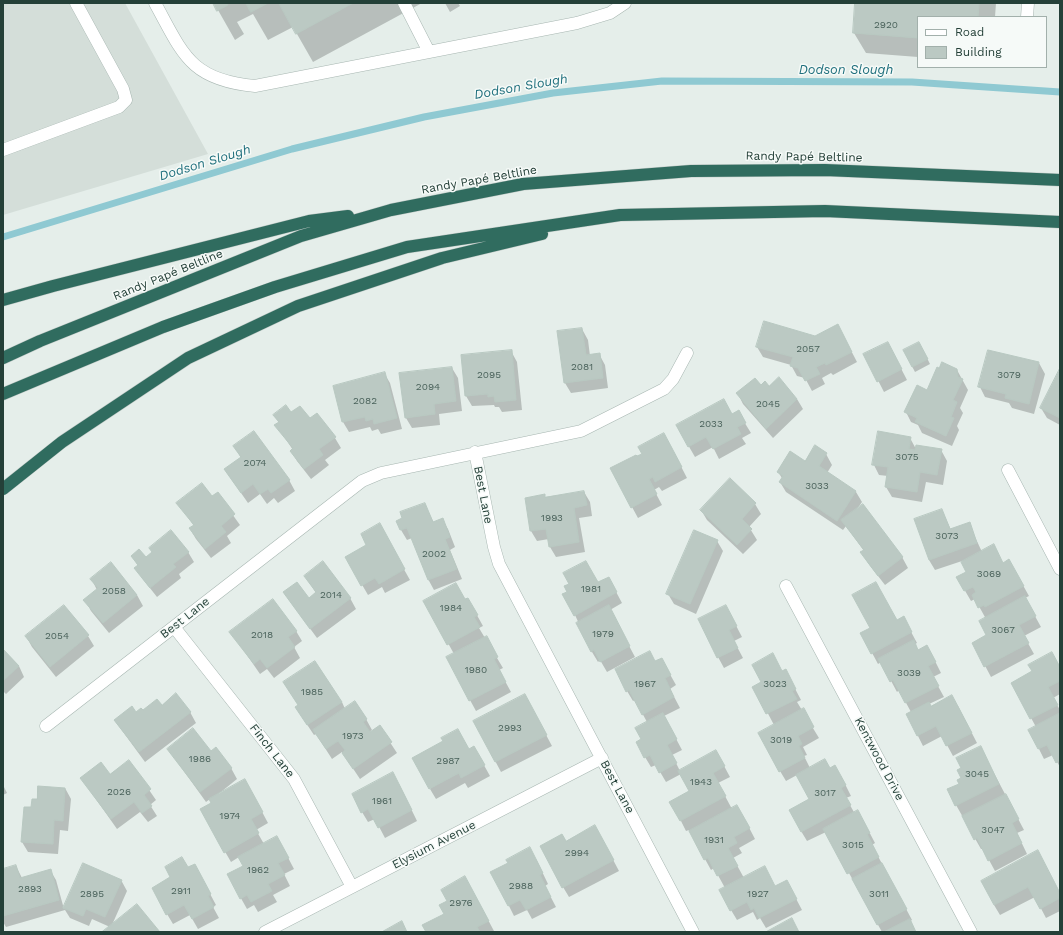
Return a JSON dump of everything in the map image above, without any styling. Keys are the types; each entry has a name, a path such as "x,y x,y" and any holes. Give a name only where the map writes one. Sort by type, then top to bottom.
{"highway":[{"name":"Randy Papé Beltline","path":"3,358 40,341 301,236 391,210 523,184 691,171 825,170 1060,180"},
{"path":"3,300 309,221 391,210"},
{"path":"3,394 163,326 275,287 407,247 620,215 825,211 1060,222"},
{"path":"3,489 62,442 188,358 298,306 442,258 620,215"}],"street":[{"path":"3,150 119,107 126,100 123,89 76,3"},
{"path":"155,3 180,48 196,67 210,74 238,84 255,86 577,23 610,12 625,3"},
{"path":"404,3 429,52"},
{"path":"1027,16 1028,3"},
{"path":"475,452 572,434 589,428 664,389 673,379 687,353"},
{"name":"Best Lane","path":"46,726 362,481 381,473 475,452 494,547 499,564 693,932"},
{"path":"1008,470 1060,570"},
{"name":"Kentwood Drive","path":"786,586 972,932"},
{"name":"Finch Lane","path":"174,627 294,780 352,887"},
{"name":"Elysium Avenue","path":"266,932 602,758"}],"shaded area":[{"path":"3,3 125,3 208,154 3,215"}],"building":[{"path":"213,3 227,3 228,5 217,11"},
{"path":"246,3 268,3 251,12"},
{"path":"279,3 353,3 296,34"},
{"path":"855,3 979,3 978,16 917,16 917,38 853,33"},
{"path":"764,321 815,336 838,324 852,352 826,365 825,363 816,367 820,374 805,381 798,368 790,366 793,357 756,347"},
{"path":"582,328 586,355 600,353 603,378 564,383 557,331"},
{"path":"888,342 902,369 877,382 863,354"},
{"path":"919,342 928,359 912,367 903,350"},
{"path":"512,350 516,400 495,402 494,396 488,397 488,394 465,396 461,355"},
{"path":"988,350 1039,362 1029,404 1005,398 1006,394 978,387"},
{"path":"942,362 957,369 958,377 963,379 953,400 957,402 951,417 954,418 946,436 915,422 917,418 904,412 917,385 927,390 937,367 939,368"},
{"path":"452,367 456,401 434,404 435,414 405,418 399,373"},
{"path":"1060,368 1060,418 1040,408"},
{"path":"385,372 397,418 374,424 373,419 366,421 365,417 342,422 333,386"},
{"path":"779,377 797,399 766,429 736,393 755,378 761,385 765,381 769,386"},
{"path":"724,399 732,414 739,410 746,423 737,427 741,434 713,449 706,437 688,447 676,425"},
{"path":"286,405 291,412 300,406 310,418 317,413 336,437 319,449 323,455 304,469 290,451 293,448 274,425 279,422 273,415"},
{"path":"254,431 290,480 271,493 268,489 260,494 253,484 241,493 224,469 241,457 233,446"},
{"path":"878,431 911,437 909,449 915,450 916,445 942,449 937,475 920,472 917,492 885,487 888,467 872,465"},
{"path":"664,433 682,467 655,482 653,477 649,479 657,494 631,508 610,468 636,455 642,454 638,447"},
{"path":"815,445 827,453 819,466 856,491 837,521 779,482 783,476 777,472 790,451 805,461"},
{"path":"730,478 756,503 742,519 752,529 737,545 700,510"},
{"path":"202,483 212,496 218,492 235,514 221,526 226,532 205,549 189,528 194,525 176,503"},
{"path":"584,491 587,505 574,508 579,542 549,547 546,529 530,531 525,498 545,494 545,497"},
{"path":"425,503 433,522 443,518 450,537 445,539 457,569 428,580 407,528 400,530 396,521 402,518 400,512"},
{"path":"863,504 903,557 878,576 860,552 864,550 841,520"},
{"path":"942,509 950,529 970,522 977,543 929,560 914,519"},
{"path":"380,523 405,569 379,584 375,578 361,586 345,557 366,545 361,534"},
{"path":"171,530 189,552 173,564 176,567 150,588 134,568 138,565 131,556 139,549 146,557 152,552 149,548"},
{"path":"694,530 718,540 690,604 666,594"},
{"path":"994,544 1003,563 1009,559 1024,586 985,607 984,605 978,608 972,595 976,592 973,587 964,591 956,577 966,572 961,562"},
{"path":"323,561 351,598 310,629 283,592 297,582 309,598 316,592 304,576"},
{"path":"586,561 598,582 609,577 617,592 574,616 562,594 567,592 564,586 569,584 563,573"},
{"path":"111,562 137,595 103,623 83,600 98,588 90,579"},
{"path":"876,582 897,620 904,616 912,632 871,654 860,633 870,628 852,595"},
{"path":"456,583 465,599 468,598 478,615 474,617 480,627 447,645 423,601"},
{"path":"1025,596 1036,616 1019,625 1029,643 984,667 972,643 986,635 979,621"},
{"path":"273,599 297,631 288,637 295,647 267,668 260,659 254,664 229,632"},
{"path":"64,605 89,635 50,667 25,636"},
{"path":"609,605 630,646 600,662 594,650 591,652 576,623"},
{"path":"726,605 737,626 729,630 738,648 717,658 698,619"},
{"path":"487,636 498,657 494,659 506,682 469,701 446,657"},
{"path":"914,640 918,650 927,645 936,662 928,666 939,686 905,703 893,680 890,682 878,659"},
{"path":"3,649 19,666 3,681"},
{"path":"650,651 655,661 662,658 671,675 665,678 674,697 642,715 629,690 626,692 615,669"},
{"path":"1052,652 1060,667 1060,681 1048,687 1058,705 1030,719 1011,683 1032,671 1028,665"},
{"path":"773,653 782,671 786,669 796,689 792,691 797,699 766,714 752,687 761,682 752,665"},
{"path":"315,661 342,702 307,725 295,707 298,705 283,682"},
{"path":"176,693 191,712 139,752 114,720 132,706 136,712 141,708 143,710 157,699 162,705"},
{"path":"525,694 547,735 495,762 473,721"},
{"path":"952,695 972,733 946,746 936,726 917,736 906,714 929,702 931,706"},
{"path":"355,701 367,719 363,722 370,732 380,725 392,742 353,769 342,753 345,750 338,741 326,749 313,730"},
{"path":"804,708 814,727 798,736 802,744 799,746 805,758 779,772 758,733"},
{"path":"663,713 677,739 667,745 677,763 659,773 650,755 644,758 636,742 641,739 635,728"},
{"path":"1060,713 1060,760 1056,763 1047,745 1038,749 1028,730"},
{"path":"193,728 211,751 216,747 232,768 200,792 167,749"},
{"path":"458,729 469,749 474,746 485,765 461,778 459,773 429,789 412,758 443,741 441,738"},
{"path":"981,746 999,784 955,806 947,789 959,784 957,780 961,778 957,770 961,768 956,758"},
{"path":"716,750 725,766 713,773 726,796 680,821 669,802 689,791 678,771"},
{"path":"825,759 830,768 835,765 846,785 841,788 851,805 801,832 789,810 809,799 796,775"},
{"path":"129,760 151,789 144,795 152,806 142,813 134,802 111,819 80,778 101,762 110,774"},
{"path":"393,772 412,810 378,828 368,809 361,813 352,794"},
{"path":"245,779 263,812 251,819 259,833 224,853 200,809 211,803 209,799"},
{"path":"38,786 65,788 63,821 54,820 53,844 21,842 24,807 31,807 32,799 37,799"},
{"path":"1006,794 1019,819 1012,823 1022,843 988,861 977,838 974,840 962,816"},
{"path":"737,805 750,828 734,837 737,843 728,848 738,866 717,876 708,858 704,860 689,831"},
{"path":"858,810 870,833 867,834 879,857 847,874 823,829"},
{"path":"595,825 614,860 562,888 540,846 562,834 566,841"},
{"path":"277,836 289,858 278,863 285,875 268,884 272,891 251,902 247,895 240,899 227,874 243,866 238,857"},
{"path":"530,847 543,873 540,875 551,897 526,910 520,900 508,906 490,872 508,863 506,860"},
{"path":"1038,850 1060,893 1060,898 1040,909 1028,887 994,905 981,881"},
{"path":"182,857 188,867 195,864 211,894 208,896 214,907 192,919 184,905 166,915 152,888 170,877 165,867"},
{"path":"83,863 122,880 105,917 86,909 83,916 63,908"},
{"path":"882,863 907,909 877,925 852,879"},
{"path":"16,865 20,878 51,869 59,900 3,916 3,869"},
{"path":"765,866 775,886 787,880 797,899 759,918 754,908 751,910 747,902 730,911 719,890"},
{"path":"465,876 489,921 477,927 480,932 426,932 422,925 444,914 439,905 447,901 441,890"},
{"path":"137,904 160,932 102,932"},
{"path":"792,918 799,932 766,932"},
{"path":"910,919 916,932 884,932"},
{"path":"402,921 407,932 382,932"}],"waterway":[{"name":"Dodson Slough","path":"3,237 292,149 424,117 553,93 662,81 912,82 1060,92"}]}
